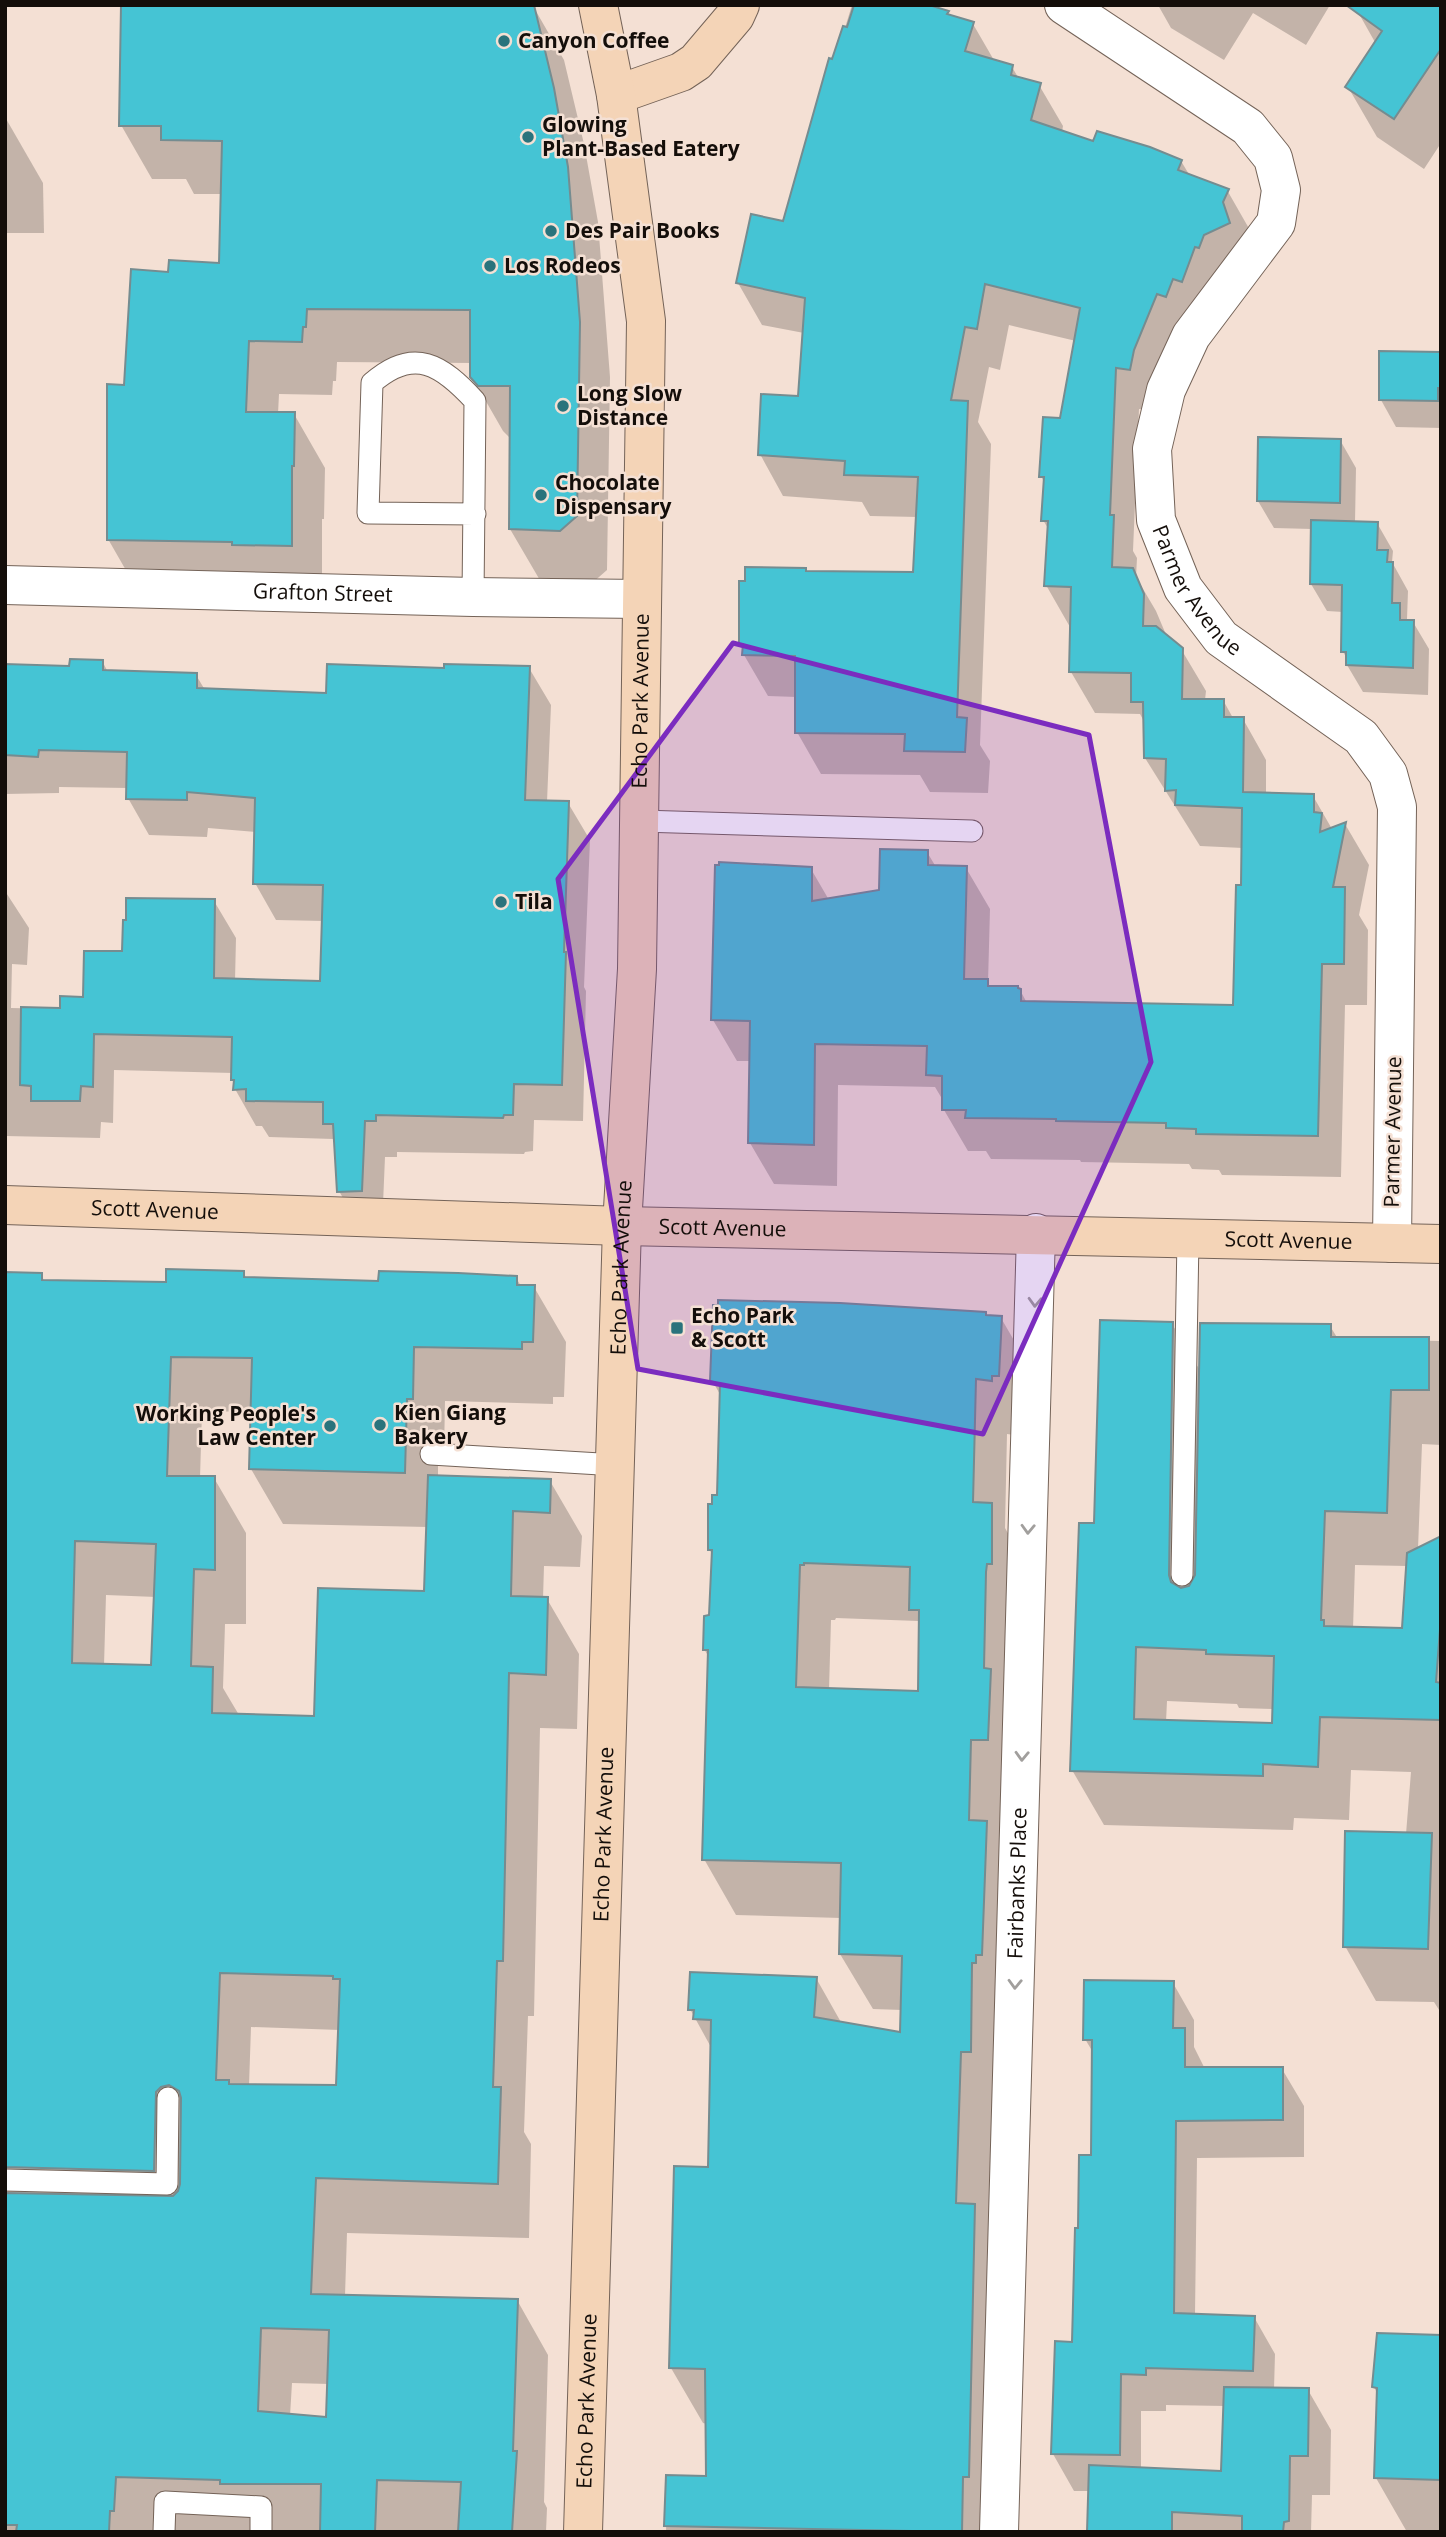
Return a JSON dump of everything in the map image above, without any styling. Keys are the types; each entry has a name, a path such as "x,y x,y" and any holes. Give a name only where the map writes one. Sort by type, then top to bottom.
{"street":[{"name":"Echo Park Avenue","path":"583,2532 617,1465 622,1226 637,969 646,321 617,95 598,5"},
{"path":"617,95 681,72 696,62 735,16 740,5"},
{"name":"Parmer Avenue","path":"1064,5 1248,127 1273,158 1281,190 1276,223 1191,336 1166,390 1152,449 1156,520 1183,588 1221,638 1361,737 1388,774 1397,807 1392,1243"},
{"name":"Grafton Street","path":"5,586 642,599"},
{"name":"Scott Avenue","path":"5,1205 622,1226 1441,1244"},
{"name":"Fairbanks Place","path":"999,2532 1036,1233"}],"lane":[{"path":"473,597 475,514 475,401 458,383 437,368 407,361 386,370 372,383 368,513 475,514"},
{"path":"641,821 972,831"},
{"path":"1182,1575 1188,1239"},
{"path":"431,1454 617,1465"},
{"path":"5,2180 167,2184 168,2098"},
{"path":"164,2532 165,2502 261,2507 261,2532"}],"highlighted area":[{"path":"733,643 1089,735 1151,1062 983,1434 638,1369 558,879"}],"building":[{"path":"121,5 534,5 554,88 568,167 580,322 577,516 560,531 509,529 510,386 478,386 470,377 470,310 307,309 302,342 249,341 246,412 295,412 292,546 107,540 107,384 124,385 131,269 168,272 169,260 219,263 222,141 161,140 161,126 119,126"},
{"path":"854,5 929,5 974,22 965,51 1013,65 1011,75 1041,83 1031,120 1093,141 1097,131 1150,147 1182,160 1178,170 1229,189 1223,202 1230,223 1204,235 1199,248 1195,247 1182,282 1173,279 1166,297 1157,294 1134,350 1130,370 1116,368 1110,515 1114,515 1112,567 1133,568 1144,594 1143,626 1156,626 1183,648 1182,699 1224,699 1224,717 1244,717 1243,792 1314,794 1314,812 1322,813 1320,832 1346,822 1333,887 1345,887 1344,964 1322,964 1318,1136 1196,1134 1196,1129 1166,1128 1166,1123 965,1118 966,1110 942,1110 942,1076 926,1075 927,1046 815,1044 814,1145 748,1143 750,1021 711,1020 715,865 719,865 719,862 812,867 812,901 879,890 880,849 928,850 928,865 967,866 964,979 988,979 988,986 1018,986 1021,989 1021,1001 1233,1005 1236,885 1241,885 1242,808 1175,805 1176,790 1165,791 1166,759 1144,758 1143,702 1131,702 1131,673 1069,672 1071,587 1044,586 1048,521 1041,521 1044,477 1039,477 1043,417 1060,418 1080,308 985,284 977,329 965,327 951,400 968,401 957,717 967,718 965,752 904,751 905,734 795,733 795,656 742,655 743,644 739,644 739,581 745,581 745,567 806,568 806,571 913,572 918,477 844,475 845,461 758,455 761,394 798,396 805,298 736,283 751,214 783,221 829,58 832,59 843,26 847,27"},
{"path":"1346,5 1441,5 1441,49 1394,119 1345,87 1382,31"},
{"path":"1379,351 1441,352 1441,388 1438,388 1438,401 1379,400"},
{"path":"1258,437 1341,439 1340,503 1257,501"},
{"path":"1311,520 1378,522 1377,550 1388,550 1387,562 1393,562 1392,603 1400,603 1400,620 1414,620 1413,668 1346,665 1346,652 1341,652 1342,585 1310,584"},
{"path":"70,659 103,660 103,670 197,673 197,688 326,693 327,664 444,668 444,664 530,666 525,800 569,801 562,1085 514,1084 513,1115 504,1115 503,1118 376,1115 376,1121 365,1121 362,1191 337,1192 333,1124 323,1124 323,1102 246,1101 246,1089 233,1090 232,1037 94,1034 93,1087 81,1086 80,1101 31,1101 31,1086 20,1085 21,1007 60,1008 60,996 83,997 84,951 122,951 126,898 215,899 214,978 320,981 323,885 253,884 255,798 187,792 187,800 126,799 127,752 39,750 38,757 5,755 5,664 69,666"},
{"path":"166,1269 244,1271 244,1277 378,1281 379,1271 458,1273 517,1276 517,1285 535,1285 533,1342 522,1342 522,1349 414,1347 413,1399 407,1399 405,1473 249,1469 252,1358 171,1357 167,1476 215,1476 215,1570 194,1569 191,1666 213,1667 212,1713 314,1716 318,1588 424,1591 428,1475 551,1479 550,1513 513,1511 511,1596 548,1597 546,1675 509,1673 503,1961 497,1961 493,2087 501,2087 498,2184 316,2178 311,2294 518,2299 513,2451 517,2451 512,2532 458,2532 461,2482 377,2480 375,2532 320,2532 321,2484 220,2484 220,2480 116,2477 114,2511 110,2511 109,2532 16,2532 17,2525 5,2525 5,2193 173,2196 180,2184 181,2098 179,2091 169,2085 156,2092 154,2171 5,2167 5,1272 42,1273 42,1280 166,1282","holes":["75,1541 156,1544 151,1665 72,1663","220,1973 333,1976 333,1979 340,1979 336,2085 229,2084 229,2080 216,2080","261,2328 329,2330 326,2417 258,2411"]},
{"path":"718,1300 840,1303 986,1312 986,1315 1002,1316 999,1376 992,1376 992,1381 976,1379 973,1502 992,1503 992,1564 987,1564 986,1572 984,1668 991,1669 988,1740 971,1740 969,1820 987,1821 982,1955 976,1955 976,1963 972,1963 971,2052 961,2052 956,2203 975,2204 969,2477 963,2477 962,2532 664,2526 666,2475 706,2476 705,2369 669,2368 674,2166 708,2167 711,2020 693,2019 694,2010 688,2010 690,1972 817,1977 814,2017 900,2032 902,1956 839,1954 841,1863 702,1860 708,1650 703,1650 704,1616 709,1615 712,1550 708,1550 708,1504 712,1504 712,1495 717,1495 720,1384 710,1381 713,1305 718,1305","holes":["800,1565 910,1567 909,1610 919,1610 918,1691 796,1687"]},
{"path":"1100,1320 1173,1322 1169,1575 1171,1582 1181,1588 1189,1586 1195,1575 1200,1323 1331,1324 1331,1337 1429,1337 1429,1390 1391,1390 1387,1513 1325,1511 1321,1620 1324,1620 1324,1626 1402,1628 1407,1553 1441,1536 1441,1616 1436,1682 1441,1683 1441,1720 1320,1717 1318,1767 1263,1764 1263,1776 1070,1771 1079,1523 1094,1523","holes":["1136,1647 1206,1650 1206,1654 1274,1656 1272,1723 1134,1719"]},
{"path":"1345,1831 1432,1833 1428,1949 1343,1947"},
{"path":"1084,1980 1174,1981 1173,2028 1185,2028 1185,2067 1283,2067 1283,2120 1176,2121 1174,2313 1255,2316 1253,2371 1146,2368 1146,2375 1121,2374 1120,2455 1051,2454 1055,2341 1072,2342 1079,2155 1091,2155 1092,2040 1083,2040"},
{"path":"1377,2333 1441,2335 1441,2480 1374,2478 1377,2388 1372,2387"},
{"path":"1224,2387 1309,2388 1308,2456 1290,2456 1289,2521 1284,2522 1283,2532 1242,2531 1242,2516 1172,2512 1172,2532 1087,2532 1089,2465 1221,2471"}],"place":[{"name":"Canyon Coffee","path":"504,41"},
{"name":"Glowing Plant-Based Eatery","path":"528,137"},
{"name":"Des Pair Books","path":"551,231"},
{"name":"Los Rodeos","path":"490,266"},
{"name":"Long Slow Distance","path":"563,406"},
{"name":"Chocolate Dispensary","path":"541,495"},
{"name":"Tila","path":"501,902"},
{"name":"Echo Park & Scott","path":"677,1328"},
{"name":"Kien Giang Bakery","path":"380,1425"},
{"name":"Working People's Law Center","path":"330,1426"}]}
